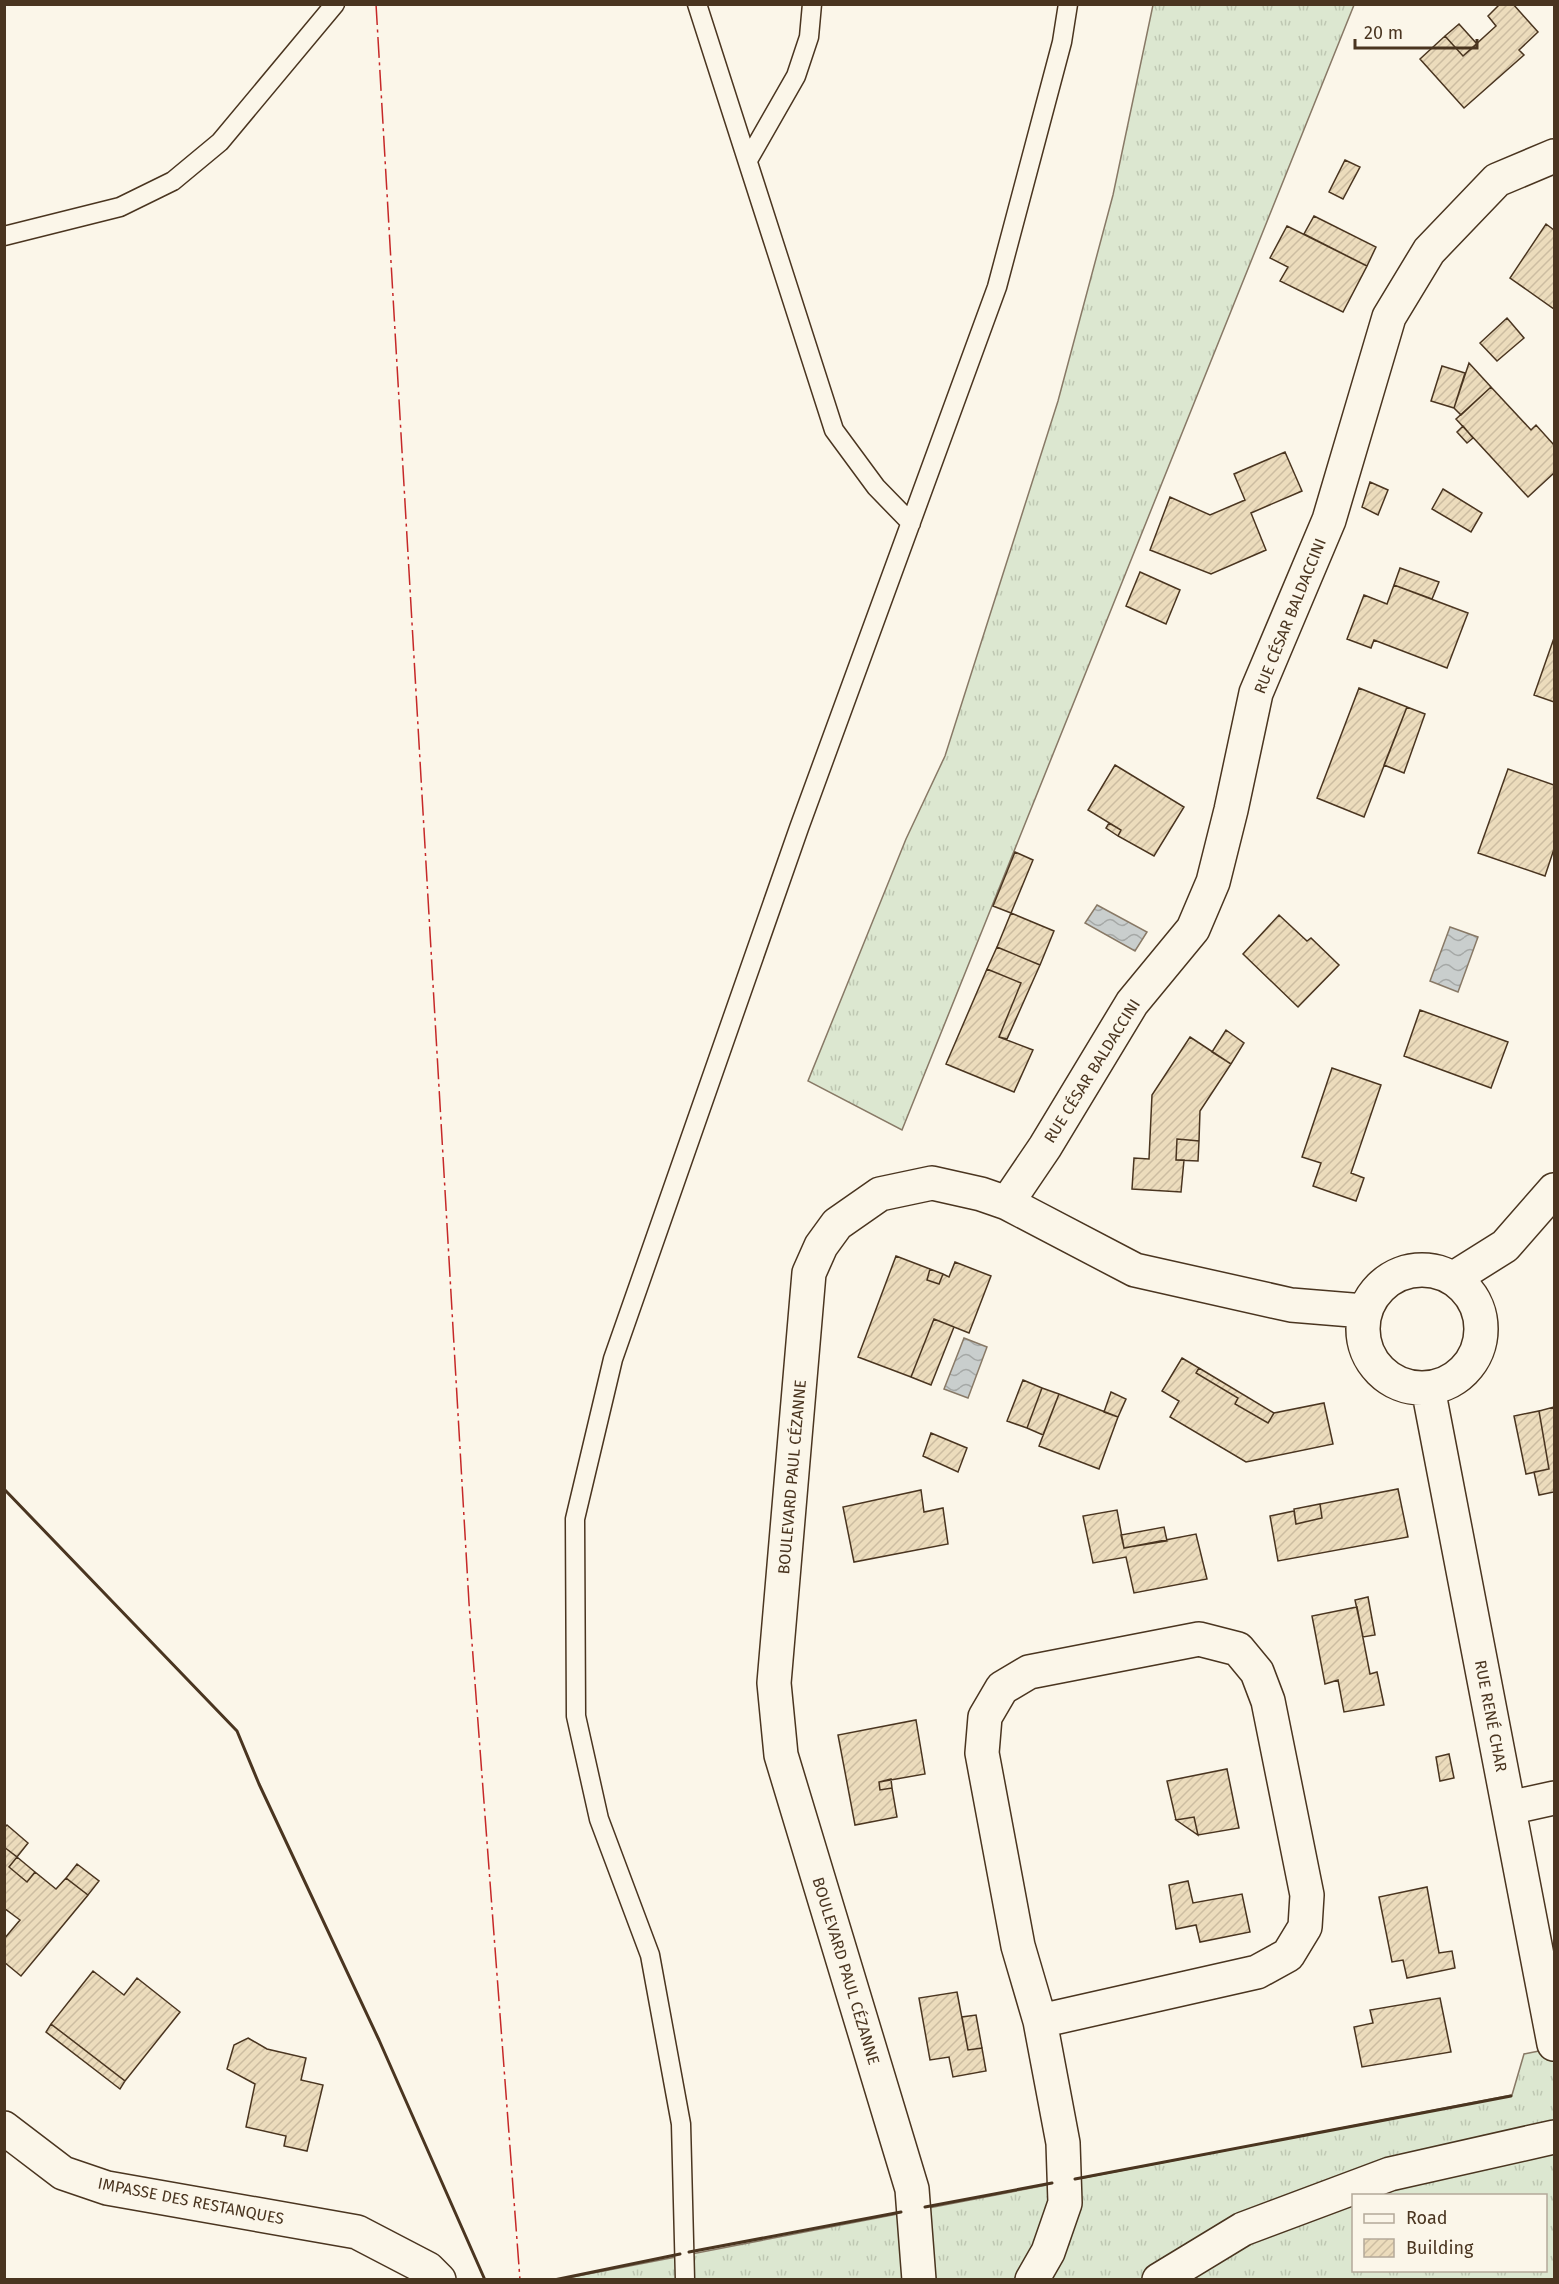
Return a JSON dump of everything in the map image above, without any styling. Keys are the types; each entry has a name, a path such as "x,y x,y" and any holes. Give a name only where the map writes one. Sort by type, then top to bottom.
{"street":[{"name":"RUE CÉSAR BALDACCINI","path":"1007,1203 1045,1147 1132,1003 1193,929 1213,882 1256,693 1329,520 1389,317 1429,252 1497,180 1554,156"},
{"name":"BOULEVARD PAUL CÉZANNE","path":"919,2280 912,2189 781,1755 774,1683 809,1273 821,1246 837,1224 880,1194 932,1183 981,1194 1007,1203 1135,1270 1291,1305 1364,1311"},
{"path":"1454,1278 1506,1246 1554,1190"},
{"path":"1435,1270 1454,1278 1472,1295 1480,1313 1482,1335 1476,1356 1465,1371 1448,1383 1428,1388 1407,1387 1385,1376 1371,1360 1362,1332 1364,1311 1368,1301 1382,1284 1403,1272 1435,1270"},
{"name":"RUE RENÉ CHAR","path":"1428,1388 1554,2044"},
{"path":"1032,2280 1048,2252 1065,2203 1063,2143 1040,2021 1018,1946 982,1753 985,1717 1002,1688 1029,1672 1199,1639 1238,1649 1257,1672 1268,1701 1307,1895 1305,1927 1288,1955 1257,1972 1040,2021"},
{"path":"1509,1808 1554,1798"},
{"name":"IMPASSE DES RESTANQUES","path":"4,2128 63,2174 107,2188 357,2232 428,2269 439,2280"},
{"path":"1159,2280 1243,2229 1390,2174 1554,2137"}],"lane":[{"path":"4,236 120,207 173,181 220,142 335,4"},
{"path":"697,4 834,430 876,487 910,523"},
{"path":"748,159 796,76 808,37 812,4"},
{"path":"685,2280 681,2124 650,1955 599,1819 576,1716 575,1519 613,1359 799,828 997,287 1062,42 1068,4"}],"green space":[{"path":"1153,5 1354,5 902,1130 808,1081 906,839 945,756 1058,401 1113,195"},
{"path":"1554,2048 1554,2279 557,2280 1512,2095 1524,2054"}],"water":[{"path":"1097,905 1147,932 1135,951 1085,923"},
{"path":"1450,927 1478,937 1458,992 1430,981"},
{"path":"964,1338 987,1347 968,1398 944,1389"}],"building":[{"path":"1500,4 1513,4 1538,32 1519,50 1524,55 1464,108 1420,59 1445,36 1463,56 1496,26 1488,16"},
{"path":"1459,24 1477,44 1463,56 1445,36"},
{"path":"1345,160 1360,167 1343,199 1329,192"},
{"path":"1314,216 1376,247 1367,266 1304,234"},
{"path":"1546,224 1554,230 1554,309 1510,278"},
{"path":"1287,226 1367,266 1343,312 1280,281 1288,267 1270,258"},
{"path":"1507,318 1524,338 1497,361 1480,343"},
{"path":"1469,363 1491,387 1461,415 1454,408"},
{"path":"1442,366 1465,373 1454,408 1431,401"},
{"path":"1491,387 1531,430 1536,425 1554,445 1554,473 1528,497 1456,419"},
{"path":"1463,426 1473,438 1467,443 1457,432"},
{"path":"1285,452 1302,491 1251,513 1266,550 1211,574 1150,550 1170,497 1210,515 1245,500 1234,474"},
{"path":"1370,482 1388,490 1378,515 1362,507"},
{"path":"1443,489 1482,513 1471,532 1432,509"},
{"path":"1400,568 1439,582 1432,599 1394,585"},
{"path":"1140,572 1180,590 1166,624 1126,606"},
{"path":"1394,585 1468,613 1447,668 1374,640 1371,648 1347,639 1364,595 1387,604"},
{"path":"1554,638 1554,702 1534,695"},
{"path":"1359,688 1407,707 1364,817 1317,798"},
{"path":"1407,707 1425,714 1404,773 1384,765"},
{"path":"1115,765 1184,807 1154,856 1118,836 1121,830 1088,810"},
{"path":"1508,769 1554,785 1554,849 1545,876 1478,853"},
{"path":"1109,823 1121,830 1118,836 1106,828"},
{"path":"1015,852 1033,860 1011,913 993,906"},
{"path":"1011,913 1054,931 1040,965 997,947"},
{"path":"1279,915 1307,941 1311,938 1339,965 1298,1007 1243,954"},
{"path":"997,947 1040,965 1007,1039 999,1037 1021,983 987,969"},
{"path":"987,969 1021,983 999,1037 1033,1050 1014,1092 946,1064"},
{"path":"1420,1010 1508,1042 1491,1088 1404,1056"},
{"path":"1226,1030 1244,1043 1231,1064 1212,1052"},
{"path":"1190,1037 1231,1064 1200,1111 1199,1141 1177,1139 1176,1160 1184,1160 1181,1192 1132,1189 1134,1158 1149,1159 1152,1095"},
{"path":"1332,1068 1381,1085 1351,1173 1364,1178 1356,1201 1313,1186 1321,1163 1302,1157"},
{"path":"1177,1139 1199,1141 1198,1161 1176,1160"},
{"path":"896,1256 930,1269 927,1280 939,1284 943,1274 949,1277 955,1262 991,1276 969,1333 934,1319 911,1377 858,1357"},
{"path":"930,1269 943,1274 939,1284 927,1280"},
{"path":"934,1319 954,1327 931,1385 911,1377"},
{"path":"1182,1358 1199,1368 1196,1373 1238,1398 1235,1404 1268,1423 1274,1413 1324,1403 1333,1444 1246,1462 1170,1417 1179,1401 1162,1391"},
{"path":"1199,1368 1274,1413 1268,1423 1235,1404 1238,1398 1196,1373"},
{"path":"1023,1380 1042,1388 1027,1428 1007,1421"},
{"path":"1042,1388 1059,1394 1043,1435 1027,1428"},
{"path":"1111,1392 1126,1399 1118,1417 1104,1412"},
{"path":"1059,1394 1118,1417 1099,1469 1039,1446"},
{"path":"1554,1407 1554,1492 1539,1495 1534,1472 1549,1469 1539,1411"},
{"path":"1539,1411 1549,1469 1526,1474 1514,1416"},
{"path":"931,1433 967,1448 958,1472 923,1456"},
{"path":"1398,1489 1408,1537 1278,1561 1270,1516 1294,1511 1296,1524 1322,1518 1320,1504"},
{"path":"921,1490 924,1512 943,1508 948,1544 854,1562 843,1507"},
{"path":"1320,1504 1322,1518 1296,1524 1294,1509"},
{"path":"1117,1510 1124,1548 1196,1534 1207,1579 1134,1593 1126,1557 1093,1563 1083,1516"},
{"path":"1164,1527 1167,1541 1124,1548 1121,1535"},
{"path":"1368,1597 1375,1635 1363,1637 1355,1600"},
{"path":"1357,1607 1370,1674 1377,1672 1384,1705 1344,1712 1338,1680 1325,1684 1312,1616"},
{"path":"916,1720 925,1774 879,1782 880,1790 892,1788 897,1817 855,1825 838,1735"},
{"path":"1449,1754 1454,1778 1440,1781 1436,1757"},
{"path":"1227,1769 1239,1828 1198,1835 1194,1817 1176,1820 1167,1781"},
{"path":"891,1779 892,1788 880,1790 879,1782"},
{"path":"1194,1817 1198,1835 1176,1820"},
{"path":"7,1825 28,1843 17,1857 4,1847 4,1828"},
{"path":"4,1847 17,1857 9,1867 27,1882 35,1872 56,1889 66,1878 88,1895 21,1976 4,1962 4,1939 20,1920 4,1908"},
{"path":"17,1857 35,1872 27,1882 9,1867"},
{"path":"77,1864 99,1881 88,1895 66,1878"},
{"path":"1188,1881 1193,1903 1242,1894 1250,1932 1200,1942 1196,1925 1176,1929 1169,1885"},
{"path":"1427,1887 1439,1953 1452,1951 1455,1968 1407,1978 1403,1960 1392,1962 1379,1897"},
{"path":"93,1971 124,1995 137,1978 180,2012 125,2081 51,2024"},
{"path":"957,1992 968,2050 982,2048 986,2071 953,2077 949,2057 930,2060 919,1998"},
{"path":"1440,1998 1451,2052 1362,2067 1354,2027 1373,2023 1370,2010"},
{"path":"976,2015 982,2048 968,2050 962,2017"},
{"path":"51,2024 125,2081 120,2089 46,2032"},
{"path":"248,2038 267,2049 306,2058 301,2080 323,2085 307,2151 284,2146 286,2136 246,2127 255,2084 227,2069 234,2045"}],"wall":[{"path":"4,1489 237,1731 259,1784 379,2040 485,2280"},
{"path":"1075,2179 1511,2096"},
{"path":"925,2207 1052,2183"},
{"path":"689,2252 901,2212"},
{"path":"554,2280 680,2254"}],"power":[{"path":"376,4 469,1603 520,2280"}]}
